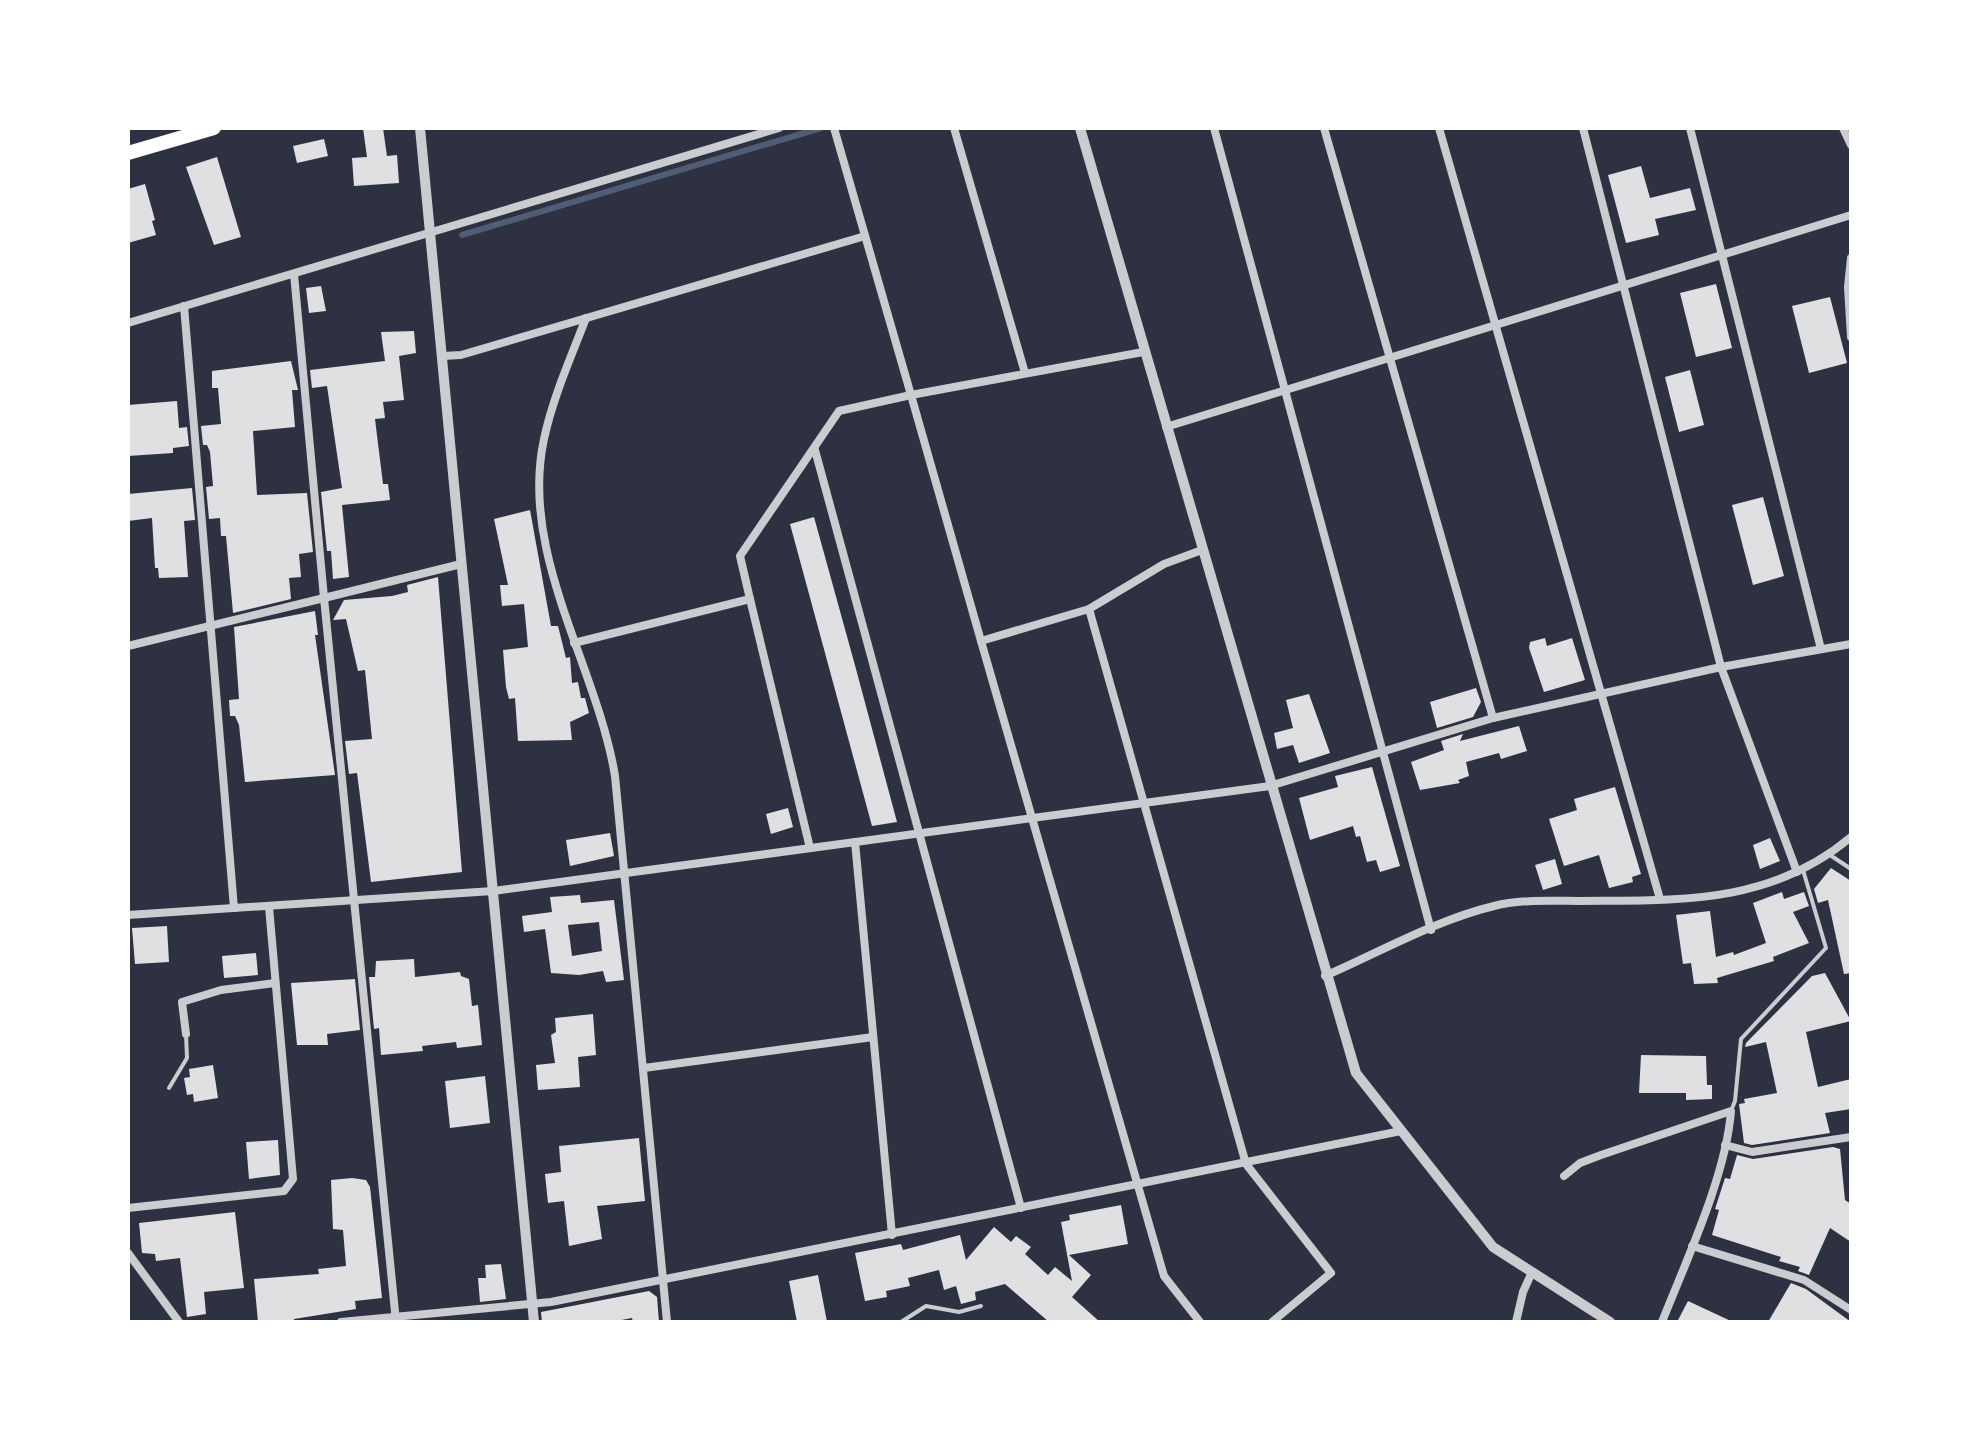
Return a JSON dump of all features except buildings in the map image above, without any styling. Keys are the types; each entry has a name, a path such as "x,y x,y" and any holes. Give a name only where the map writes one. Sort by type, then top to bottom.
{"highway":[{"path":"128,153 214,128"}],"street":[{"path":"420,128 534,1322"},
{"path":"128,323 754,132 779,128"},
{"path":"834,128 1135,1185 1164,1276 1200,1322"},
{"path":"954,128 1025,373"},
{"path":"1080,128 1325,976 1356,1073 1493,1247 1610,1322"},
{"path":"1214,128 1431,930"},
{"path":"1324,128 1493,718"},
{"path":"1439,128 1660,899"},
{"path":"1583,128 1721,667 1800,871"},
{"path":"1690,128 1821,649"},
{"path":"1843,128 1851,145"},
{"path":"1166,427 1851,215"},
{"path":"442,356 461,355 865,236"},
{"path":"1851,258 1848,287 1851,337"},
{"path":"294,274 396,1319"},
{"path":"184,306 234,908"},
{"path":"586,318 543,440 540,490 550,568 609,737 625,874 667,1322"},
{"path":"810,848 740,556 839,411 1143,352"},
{"path":"815,450 1021,1208"},
{"path":"981,641 1089,609 1164,564 1202,550"},
{"path":"128,646 461,564"},
{"path":"574,643 750,599"},
{"path":"1089,609 1246,1164 1331,1273 1272,1322"},
{"path":"128,915 493,891 1032,821 1270,786 1493,718 1721,667 1851,644"},
{"path":"1325,976 1495,906 1660,899 1692,901 1729,895 1800,871 1830,855 1851,837"},
{"path":"855,842 892,1235"},
{"path":"128,1208 284,1191 293,1179 269,907"},
{"path":"186,1034 182,1002 221,990 275,983"},
{"path":"644,1068 873,1037"},
{"path":"1564,1176 1580,1163 1731,1111 1725,1145 1692,1246 1662,1322"},
{"path":"341,1322 396,1319 533,1303 663,1280 1401,1131"},
{"path":"1725,1145 1752,1152 1851,1137"},
{"path":"1692,1246 1804,1280 1851,1310"},
{"path":"128,1253 179,1322"},
{"path":"1516,1322 1523,1292 1532,1272"}],"lane":[{"path":"1830,855 1851,869"},
{"path":"1731,1111 1735,1101 1741,1039 1826,948 1820,918 1800,871"},
{"path":"169,1088 187,1058 186,1034"},
{"path":"901,1322 926,1306 959,1312 981,1306"}],"waterway":[{"path":"462,235 821,128"}]}
